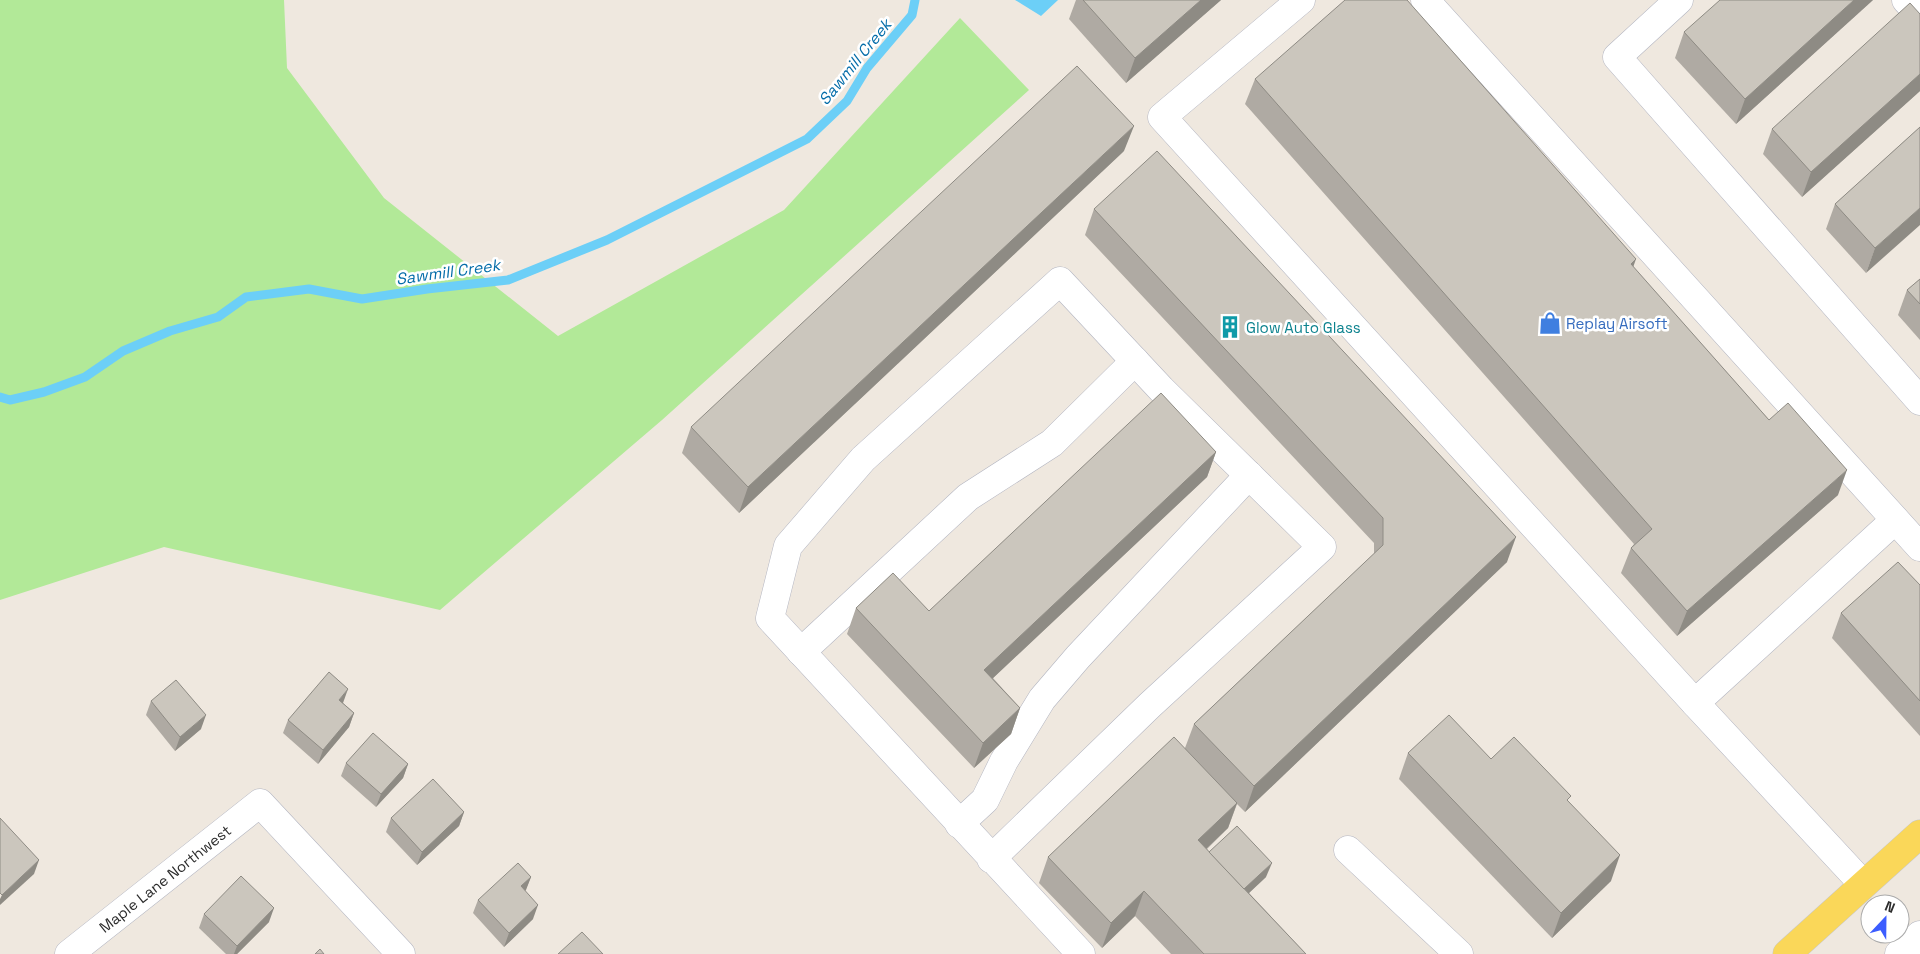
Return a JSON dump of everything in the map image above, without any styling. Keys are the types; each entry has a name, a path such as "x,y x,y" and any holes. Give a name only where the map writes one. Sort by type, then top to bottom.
{"main road":[{"path":"1787,954 1920,834"}],"street":[{"path":"1301,0 1162,116 1695,703 1863,884"},
{"path":"1425,0 1920,548"},
{"path":"1680,0 1618,57 1920,401"},
{"path":"1906,0 1920,15"},
{"path":"991,859 1150,705 1322,547 1135,360 1060,281 863,460 788,546 770,618 991,859 1081,954"},
{"path":"801,652 968,497 1052,443 1135,360"},
{"path":"960,824 985,800 994,785 1004,761 1042,699 1078,657 1249,475"},
{"path":"1695,703 1895,520"},
{"name":"Maple Lane Northwest","path":"70,954 260,803 402,954"},
{"path":"1348,850 1460,954"},
{"path":"1899,954 1920,935"}],"green space":[{"path":"0,0 284,0 287,68 384,198 558,336 784,210 960,18 1029,90 662,420 440,610 164,547 0,600"}],"water":[{"path":"1015,0 1058,0 1041,16"}],"building":[{"path":"1083,0 1201,0 1135,58"},
{"path":"1345,0 1407,0 1636,259 1631,264 1769,420 1788,403 1847,470 1687,611 1631,548 1652,529 1255,79"},
{"path":"1720,0 1854,0 1745,99 1684,32"},
{"path":"1910,3 1920,14 1920,74 1811,172 1772,129"},
{"path":"1077,66 1134,126 748,487 691,427"},
{"path":"1920,127 1920,208 1875,248 1835,204"},
{"path":"1157,151 1516,537 1254,786 1194,724 1383,545 1383,518 1094,209"},
{"path":"1920,279 1920,304 1907,290"},
{"path":"1161,393 1216,452 984,670 1020,708 983,743 856,608 893,573 929,611"},
{"path":"1898,562 1920,585 1920,701 1841,613"},
{"path":"329,672 348,689 339,700 354,713 323,750 288,720"},
{"path":"176,680 206,715 180,737 151,701"},
{"path":"1449,715 1491,759 1514,737 1571,796 1567,800 1620,855 1561,913 1408,753"},
{"path":"373,733 408,764 381,794 346,763"},
{"path":"1174,737 1237,803 1198,840 1306,954 1204,954 1144,891 1111,923 1048,857"},
{"path":"433,779 464,812 422,852 391,818"},
{"path":"0,818 39,860 2,895 0,893"},
{"path":"1237,826 1272,863 1244,889 1209,852"},
{"path":"518,863 531,877 521,886 538,905 509,933 478,900"},
{"path":"241,876 274,908 237,946 204,914"},
{"path":"582,932 603,954 558,954"},
{"path":"320,949 324,954 315,954"}],"waterway":[{"name":"Sawmill Creek","path":"0,397 10,400 44,392 85,377 123,351 170,331 218,317 246,297 309,289 362,299 427,289 508,280 607,240 807,139 847,101 867,68 912,15 915,0"}],"place":[{"name":"Replay Airsoft","path":"1550,323"},
{"name":"Glow Auto Glass","path":"1230,327"}]}
